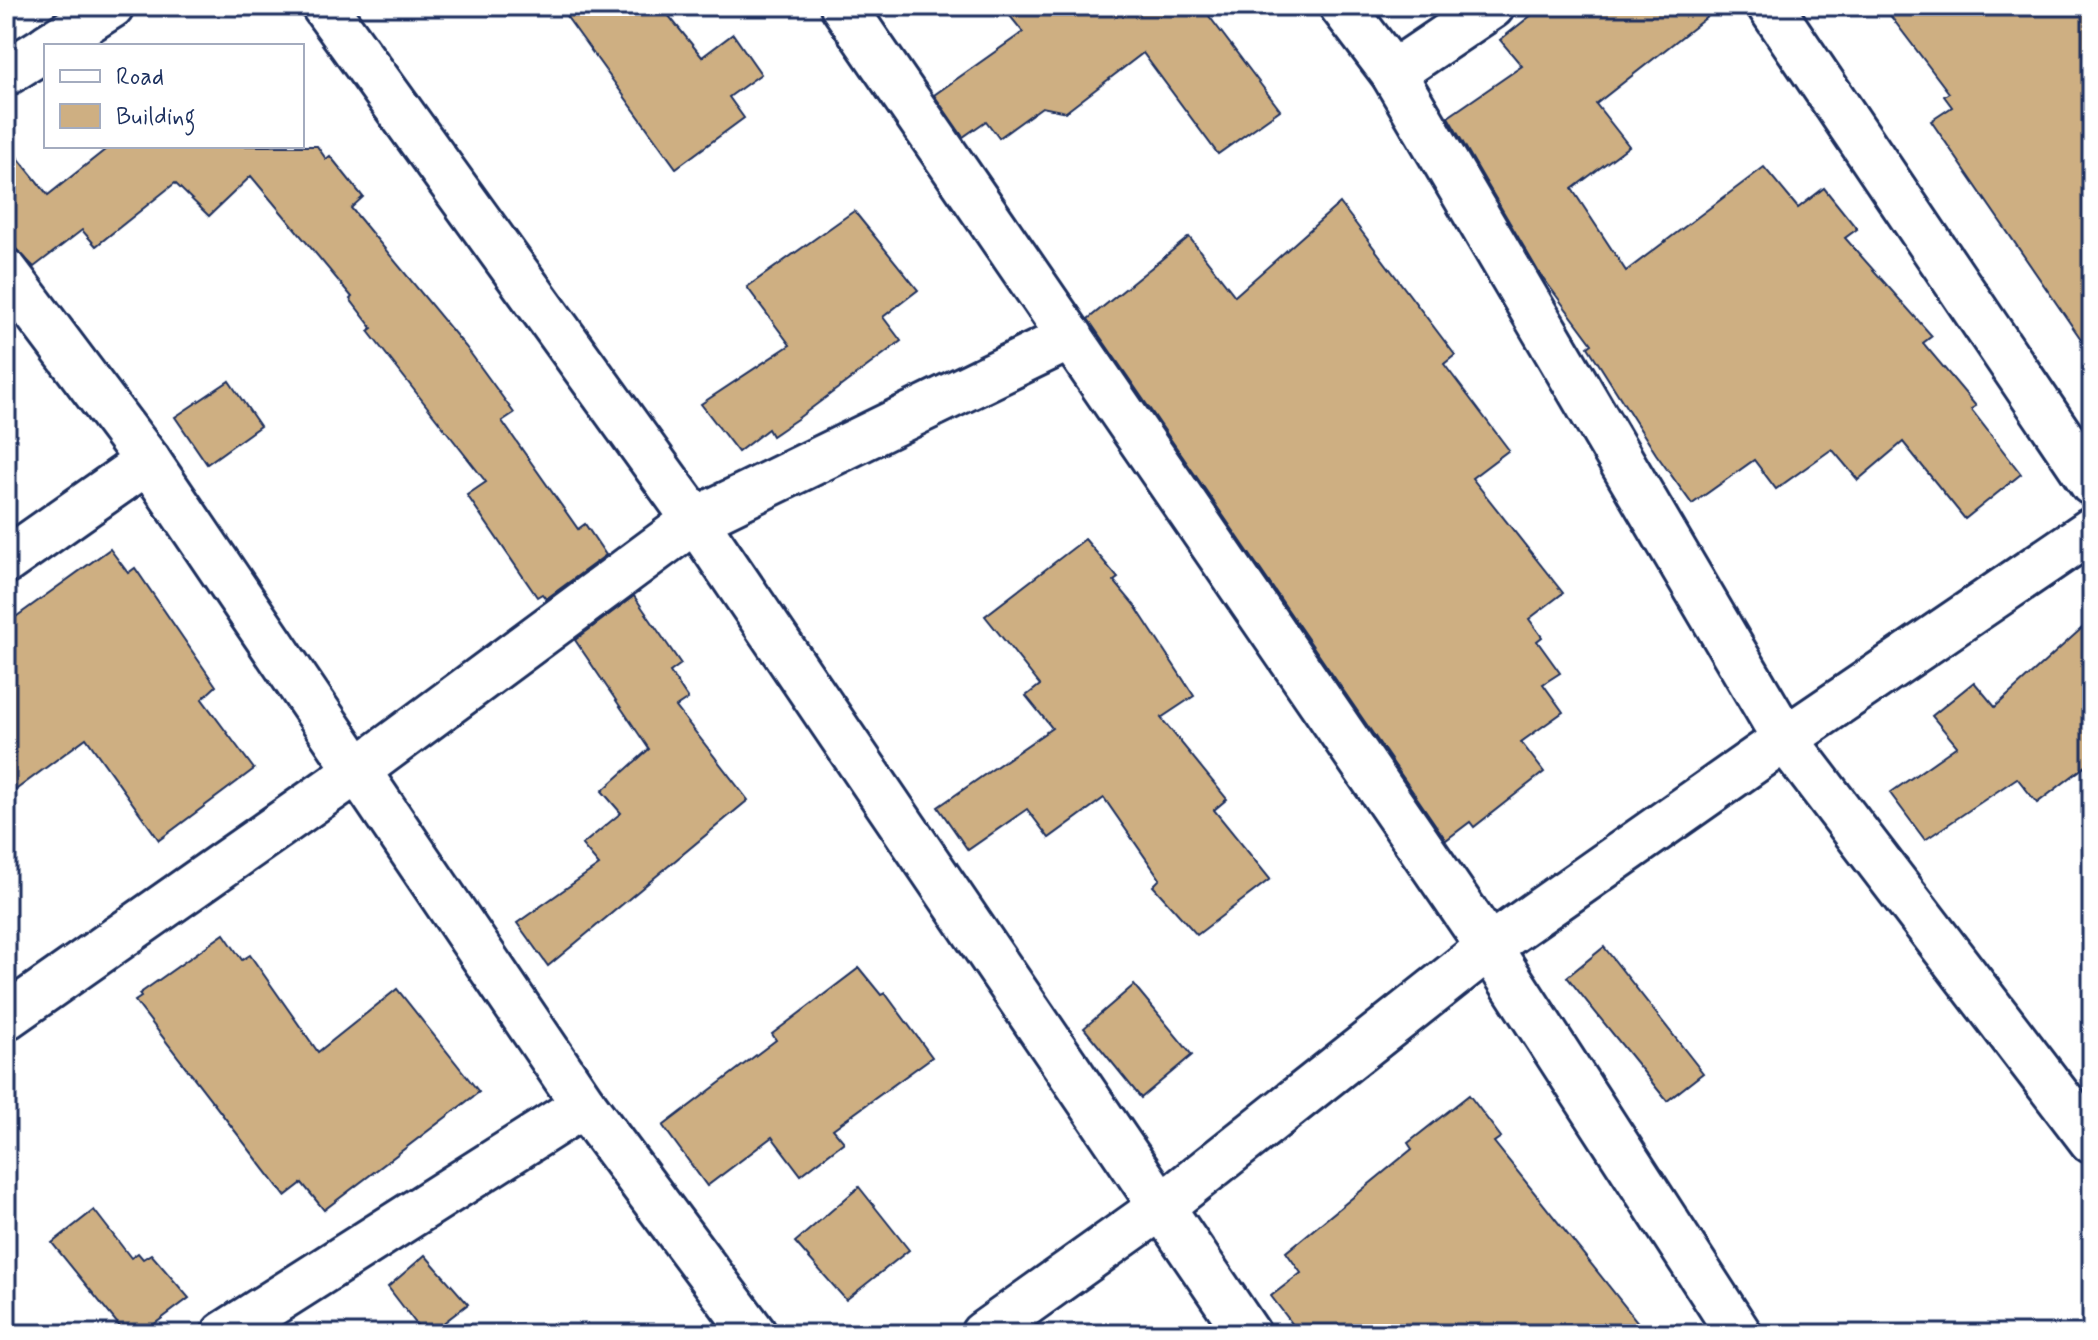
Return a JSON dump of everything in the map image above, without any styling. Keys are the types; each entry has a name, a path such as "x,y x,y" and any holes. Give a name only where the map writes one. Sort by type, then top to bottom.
{"street":[{"path":"52,44 111,6"},
{"path":"324,6 695,520 1248,1334"},
{"path":"843,6 1489,947 1739,1334"},
{"path":"1342,6 1393,73 1785,739 2092,1141"},
{"path":"1393,73 1492,6"},
{"path":"1770,6 2092,483"},
{"path":"6,73 44,49"},
{"path":"6,272 148,461 584,1105 754,1334"},
{"path":"6,1017 358,770 695,520 1071,337"},
{"path":"6,561 148,461"},
{"path":"983,1334 1161,1207 1489,947 1785,739 2092,530"},
{"path":"224,1334 584,1105"}],"building":[{"path":"559,6 661,6 702,57 733,34 761,74 729,97 744,118 676,168"},
{"path":"1002,6 1206,6 1203,8 1280,110 1218,154 1143,53 1066,112 1042,107 999,138 986,121 963,137 934,95 1023,32"},
{"path":"1543,6 1721,6 1596,104 1629,146 1572,189 1626,271 1764,167 1798,208 1824,188 1857,229 1845,238 1932,336 1923,343 1976,406 1971,409 2021,474 1965,519 1903,442 1858,480 1832,449 1776,489 1754,460 1692,504 1656,454 1588,347 1592,344 1538,271 1448,117 1522,66 1500,40"},
{"path":"1883,6 2092,6 2092,355 1931,121 1952,107 1944,96 1949,93"},
{"path":"6,143 48,195 107,148 317,146 326,159 330,156 363,197 351,208 466,347 514,413 502,421 578,529 585,524 606,555 546,599 542,594 537,597 467,495 486,482 368,331 372,328 350,299 352,297 251,176 209,216 175,183 96,246 82,230 34,267 16,249 6,248"},
{"path":"1340,203 1455,355 1444,364 1509,450 1472,478 1563,593 1529,619 1542,637 1537,641 1560,673 1543,684 1563,712 1521,742 1544,772 1474,827 1470,822 1446,840 1088,319 1189,237 1235,296"},
{"path":"854,211 918,290 883,317 901,341 797,419 772,436 768,429 738,452 701,404 790,345 747,287"},
{"path":"229,381 260,426 207,464 175,417"},
{"path":"1085,539 1118,578 1114,581 1135,606 1194,696 1161,718 1227,799 1214,810 1270,879 1197,935 1153,886 1160,879 1104,798 1049,838 1027,809 968,850 938,807 1052,728 1026,696 1040,685 985,616"},
{"path":"110,549 128,573 135,568 216,686 202,699 254,769 159,840 86,738 6,797 6,624"},
{"path":"634,596 681,664 670,672 688,699 676,707 748,800 548,966 517,923 599,865 582,845 621,813 602,791 649,749 575,640"},
{"path":"2092,619 2092,761 2037,803 2017,778 1925,840 1890,793 1957,746 1932,716 1974,682 1995,707"},
{"path":"224,934 242,960 250,955 318,1052 397,989 479,1092 324,1210 302,1183 285,1196 135,1001 141,997 139,994"},
{"path":"1604,947 1703,1073 1667,1101 1567,977"},
{"path":"859,968 881,995 885,993 932,1057 833,1129 844,1142 801,1175 772,1137 707,1186 663,1126 776,1040 772,1034"},
{"path":"1134,985 1192,1055 1141,1098 1084,1028"},
{"path":"1469,1095 1501,1137 1494,1142 1647,1334 1300,1334 1271,1296 1301,1273 1286,1252 1412,1149 1408,1143"},
{"path":"859,1187 909,1250 846,1300 795,1242"},
{"path":"94,1210 131,1258 138,1253 143,1259 151,1254 189,1298 141,1334 126,1334 52,1243"},
{"path":"425,1255 468,1304 429,1334 424,1334 388,1287"}]}
